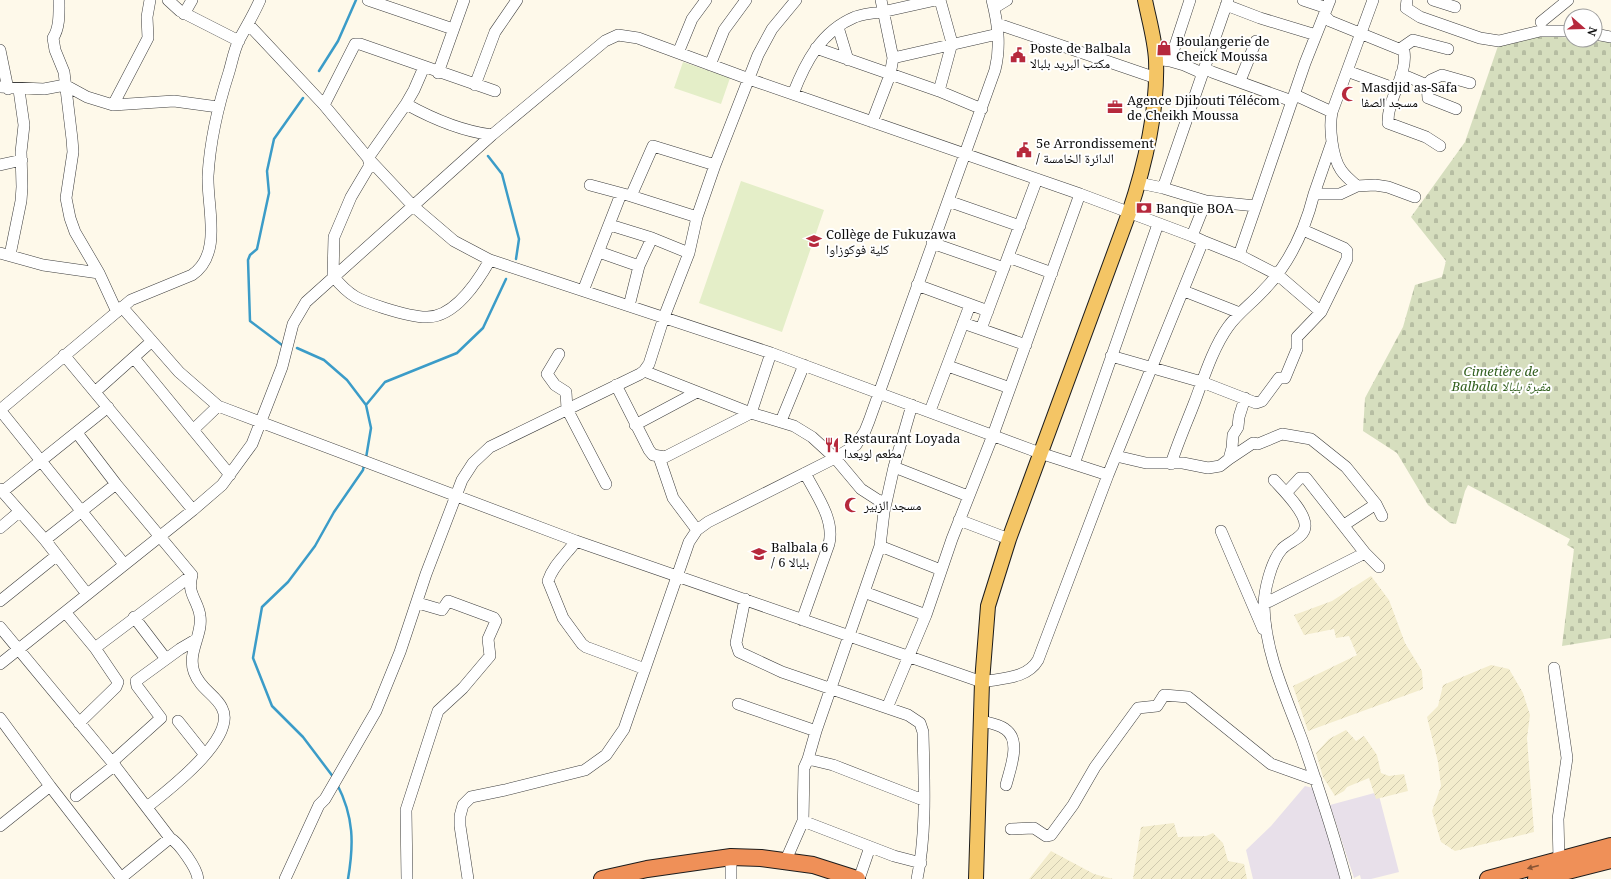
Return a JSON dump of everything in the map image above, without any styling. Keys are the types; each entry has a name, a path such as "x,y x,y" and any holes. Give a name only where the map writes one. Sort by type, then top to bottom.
{"highway":[{"path":"1488,879 1611,846"},
{"path":"602,879 647,869 732,857 761,858 785,862 813,864 858,879"},
{"path":"1536,879 1576,874 1611,860"}],"main road":[{"path":"976,879 982,682 988,606 1009,539 1129,214 1139,183 1147,147 1156,78 1163,60 1145,0"}],"street":[{"path":"59,0 58,22 56,33 53,38 55,50 64,72 72,146 66,198 70,218 75,232 120,309 179,372 218,406 455,496 576,540 982,682 1017,676 1034,667 1108,474 1184,291 1203,241"},
{"path":"113,105 148,38 147,17 150,0"},
{"path":"168,0 172,6 184,14 239,41"},
{"path":"184,14 192,0"},
{"path":"124,564 41,459 0,410 131,300 192,275 200,270 207,259 210,242 208,166 211,139 218,107 239,41 260,0"},
{"path":"368,0 453,29"},
{"path":"438,73 464,0"},
{"path":"475,86 495,32 517,0"},
{"path":"678,53 692,19 706,0"},
{"path":"710,65 724,30 746,0"},
{"path":"285,879 319,806 325,799 371,722 394,667 418,603 428,567 455,496 466,472 481,454 490,447 644,371 649,364 664,317 689,252 697,217 749,80 772,29 796,0"},
{"path":"872,122 890,75 893,58 881,0"},
{"path":"793,94 802,72 816,48 838,27 860,16 936,0"},
{"path":"939,91 952,43 940,0"},
{"path":"468,879 460,826 463,805 471,797 506,790 585,770 606,755 624,729 676,574 689,542 697,530 708,522 835,458 856,445 861,439 869,421 995,70 999,50 998,29 993,4 1007,0"},
{"path":"1190,0 1180,36 1163,60 1184,65 1202,73"},
{"path":"1303,0 1327,8"},
{"path":"1357,186 1340,170 1329,126 1332,112 1373,0"},
{"path":"1407,0 1406,8 1415,16 1485,39 1499,41 1540,30 1563,31"},
{"path":"1432,0 1455,7"},
{"path":"1541,22 1568,0"},
{"path":"1163,188 1227,3 1260,18 1316,35"},
{"path":"1327,8 1330,21 1405,52 1401,74 1388,123 1426,138 1440,146"},
{"path":"1239,255 1316,35 1327,8"},
{"path":"249,24 324,105 368,158 413,206 454,241 490,260 771,353 1040,453 1108,474"},
{"path":"838,27 848,60"},
{"path":"893,58 952,43 998,29 1156,78"},
{"path":"0,664 66,613 124,564 194,510 230,476 252,444 262,422 282,367 293,324 306,302 332,276 492,135 605,41 618,34 638,38 749,80 1080,194 1129,214 1192,236 1239,255 1278,275 1321,312"},
{"path":"1400,49 1413,40 1448,49"},
{"path":"1240,82 1256,41"},
{"path":"324,105 355,44 360,44 475,86 496,91"},
{"path":"816,48 939,91 982,109"},
{"path":"0,50 9,89 24,125 21,201 5,254 43,265 99,273"},
{"path":"368,158 406,104 424,68"},
{"path":"1202,73 1208,70 1332,112"},
{"path":"1347,70 1396,90"},
{"path":"1401,74 1428,85"},
{"path":"1456,109 1428,98 1428,85 1432,80 1442,75 1470,83"},
{"path":"9,89 44,89 65,85 87,97 113,105 174,101 218,107"},
{"path":"406,104 433,119 478,133 492,135"},
{"path":"1171,464 1180,436 1219,342 1240,313 1262,293 1278,275 1303,230 1332,142"},
{"path":"583,291 610,225 653,146 716,165"},
{"path":"368,158 370,165 351,197 334,237 332,276 346,292 366,302 394,311 426,317 439,315 458,303 475,286 490,260"},
{"path":"0,165 22,160"},
{"path":"981,330 1037,179"},
{"path":"1139,183 1163,188 1206,201 1256,206"},
{"path":"590,185 697,217"},
{"path":"1314,194 1340,194 1357,186 1381,185 1415,197"},
{"path":"887,708 926,614 959,520 993,435 1080,194"},
{"path":"948,201 1020,226"},
{"path":"1192,236 1206,201"},
{"path":"1074,464 1158,224"},
{"path":"610,225 652,238 689,252"},
{"path":"1111,356 1202,382 1256,403 1262,401 1279,378 1285,378 1297,349 1297,337 1321,312 1347,259 1347,251 1342,246 1303,230"},
{"path":"629,306 639,266 652,238"},
{"path":"932,243 1006,263 1052,273"},
{"path":"600,252 639,266"},
{"path":"917,285 988,311"},
{"path":"1184,291 1240,313"},
{"path":"930,411 970,305"},
{"path":"963,323 1026,345"},
{"path":"96,391 152,342"},
{"path":"659,457 671,455 751,412 771,353"},
{"path":"559,354 547,374 555,385 566,392 567,409 606,484"},
{"path":"64,355 96,391 194,510"},
{"path":"134,358 230,476"},
{"path":"781,421 804,365"},
{"path":"948,366 1010,388"},
{"path":"644,371 697,392 800,429 835,458 861,489 878,500 886,502"},
{"path":"616,385 649,450 659,457 673,498 697,530"},
{"path":"635,425 697,392"},
{"path":"1229,458 1233,436 1238,427 1239,417 1245,398"},
{"path":"785,862 803,821 802,782 804,768 880,546 886,502 894,466 912,405"},
{"path":"193,430 218,406"},
{"path":"87,594 45,540 1,491 77,433 108,407"},
{"path":"77,433 116,484 192,575 190,589 200,616 197,639 193,650 194,673 203,688 222,707 225,716 222,727 205,755 189,772 147,807"},
{"path":"1116,456 1140,463 1183,463 1212,468 1220,466 1229,458 1253,443 1258,444 1282,434 1311,439 1346,467 1376,504 1382,516"},
{"path":"894,466 968,496"},
{"path":"802,620 829,544 831,532 827,515 805,473"},
{"path":"1286,493 1300,478 1305,477 1365,553 1379,567"},
{"path":"1266,634 1264,604 1267,585 1278,554 1282,548 1301,535 1306,526 1302,514 1274,480"},
{"path":"45,540 116,484"},
{"path":"1344,525 1376,504"},
{"path":"0,528 19,512"},
{"path":"959,520 1009,539"},
{"path":"1221,531 1266,634 1287,704 1316,780 1346,879"},
{"path":"576,540 561,562 555,566 548,581 563,618 586,647 645,669"},
{"path":"880,546 941,570"},
{"path":"1264,604 1365,553"},
{"path":"0,601 56,556"},
{"path":"95,648 134,617 192,575"},
{"path":"864,592 926,614"},
{"path":"745,599 736,643 739,652 782,672 913,717 920,722 922,727 923,800 921,863 918,879"},
{"path":"407,879 406,810 438,711 463,688 490,656 488,639 496,620 456,602 448,601 442,610 418,603"},
{"path":"66,613 95,648 118,682 116,688 79,723"},
{"path":"134,617 166,659"},
{"path":"0,627 114,763 170,838 177,842 196,871 198,879"},
{"path":"76,796 114,763 161,718 137,686 136,681 197,639"},
{"path":"1554,668 1567,752 1558,819 1559,860"},
{"path":"1011,829 1034,828 1046,836 1051,835 1073,805 1095,767 1138,708 1157,706 1164,695 1188,697 1271,764 1316,780"},
{"path":"738,704 816,730"},
{"path":"0,718 121,878 170,838"},
{"path":"178,721 205,755"},
{"path":"981,721 1004,728 1011,736 1014,748 1006,785"},
{"path":"808,759 833,765 923,800"},
{"path":"0,826 50,786"},
{"path":"803,821 894,856 921,863"},
{"path":"858,879 870,847"},
{"path":"731,879 732,857"}],"shaded area":[{"path":"1371,576 1389,600 1405,643 1422,671 1423,689 1308,731 1293,686 1357,655 1349,636 1336,638 1334,629 1304,635 1294,615 1332,601"},
{"path":"1491,665 1509,669 1523,693 1530,715 1527,738 1534,832 1455,851 1441,842 1432,811 1441,786 1438,762 1427,717 1438,706 1443,685"},
{"path":"1346,730 1356,741 1364,736 1377,755 1381,773 1389,776 1404,774 1408,791 1376,799 1369,778 1347,787 1344,791 1335,796 1323,777 1316,753 1329,739"},
{"path":"1305,786 1313,788 1341,879 1253,879 1246,850 1271,826"},
{"path":"1378,792 1399,872 1371,879 1361,879 1360,875 1354,878 1330,805"},
{"path":"1174,823 1178,837 1206,836 1213,833 1223,843 1228,861 1244,864 1247,879 1133,879 1141,827"},
{"path":"1051,851 1094,874 1113,879 1029,879"}],"green space":[{"name":"Cimetière de Balbala مقبرة بلبالا","path":"1521,33 1563,37 1563,48 1603,48 1603,42 1611,42 1611,638 1562,646 1574,549 1567,545 1570,539 1468,485 1456,524 1450,523 1428,505 1397,453 1363,431 1365,398 1403,327 1415,285 1442,277 1446,261 1411,217 1465,142 1498,46"},
{"path":"683,62 730,78 721,104 674,88"},
{"path":"741,181 824,210 782,332 699,303"}],"waterway":[{"path":"319,71 338,41 356,0"},
{"path":"282,345 250,321 248,260 250,255 257,249 269,193 267,171 274,139 303,98"},
{"path":"488,156 502,174 519,239 516,259"},
{"path":"366,405 385,382 457,353 483,328 506,279"},
{"path":"297,348 324,360 347,380 366,405 371,428 366,458"},
{"path":"334,778 303,737 272,706 253,658 262,607 288,582 315,546 334,512 363,470 364,465"},
{"path":"337,784 343,796 350,819 352,842 348,879"}],"place":[{"name":"Boulangerie de Cheick Moussa","path":"1164,48"},
{"name":"Poste de Balbala مكتب البريد بلبالا","path":"1018,55"},
{"name":"Masdjid as-Safa مسجد الصفا","path":"1349,94"},
{"name":"Agence Djibouti Télécom de Cheikh Moussa","path":"1115,107"},
{"name":"5e Arrondissement / الدائرة الخامسة","path":"1024,150"},
{"name":"Banque BOA","path":"1144,208"},
{"name":"Collège de Fukuzawa كلية فوكوزاوا","path":"814,241"},
{"name":"Restaurant Loyada مطعم لويعدا","path":"832,445"},
{"name":"مسجد الزبير","path":"852,505"},
{"name":"Balbala 6 / بلبالا 6","path":"759,554"}]}
